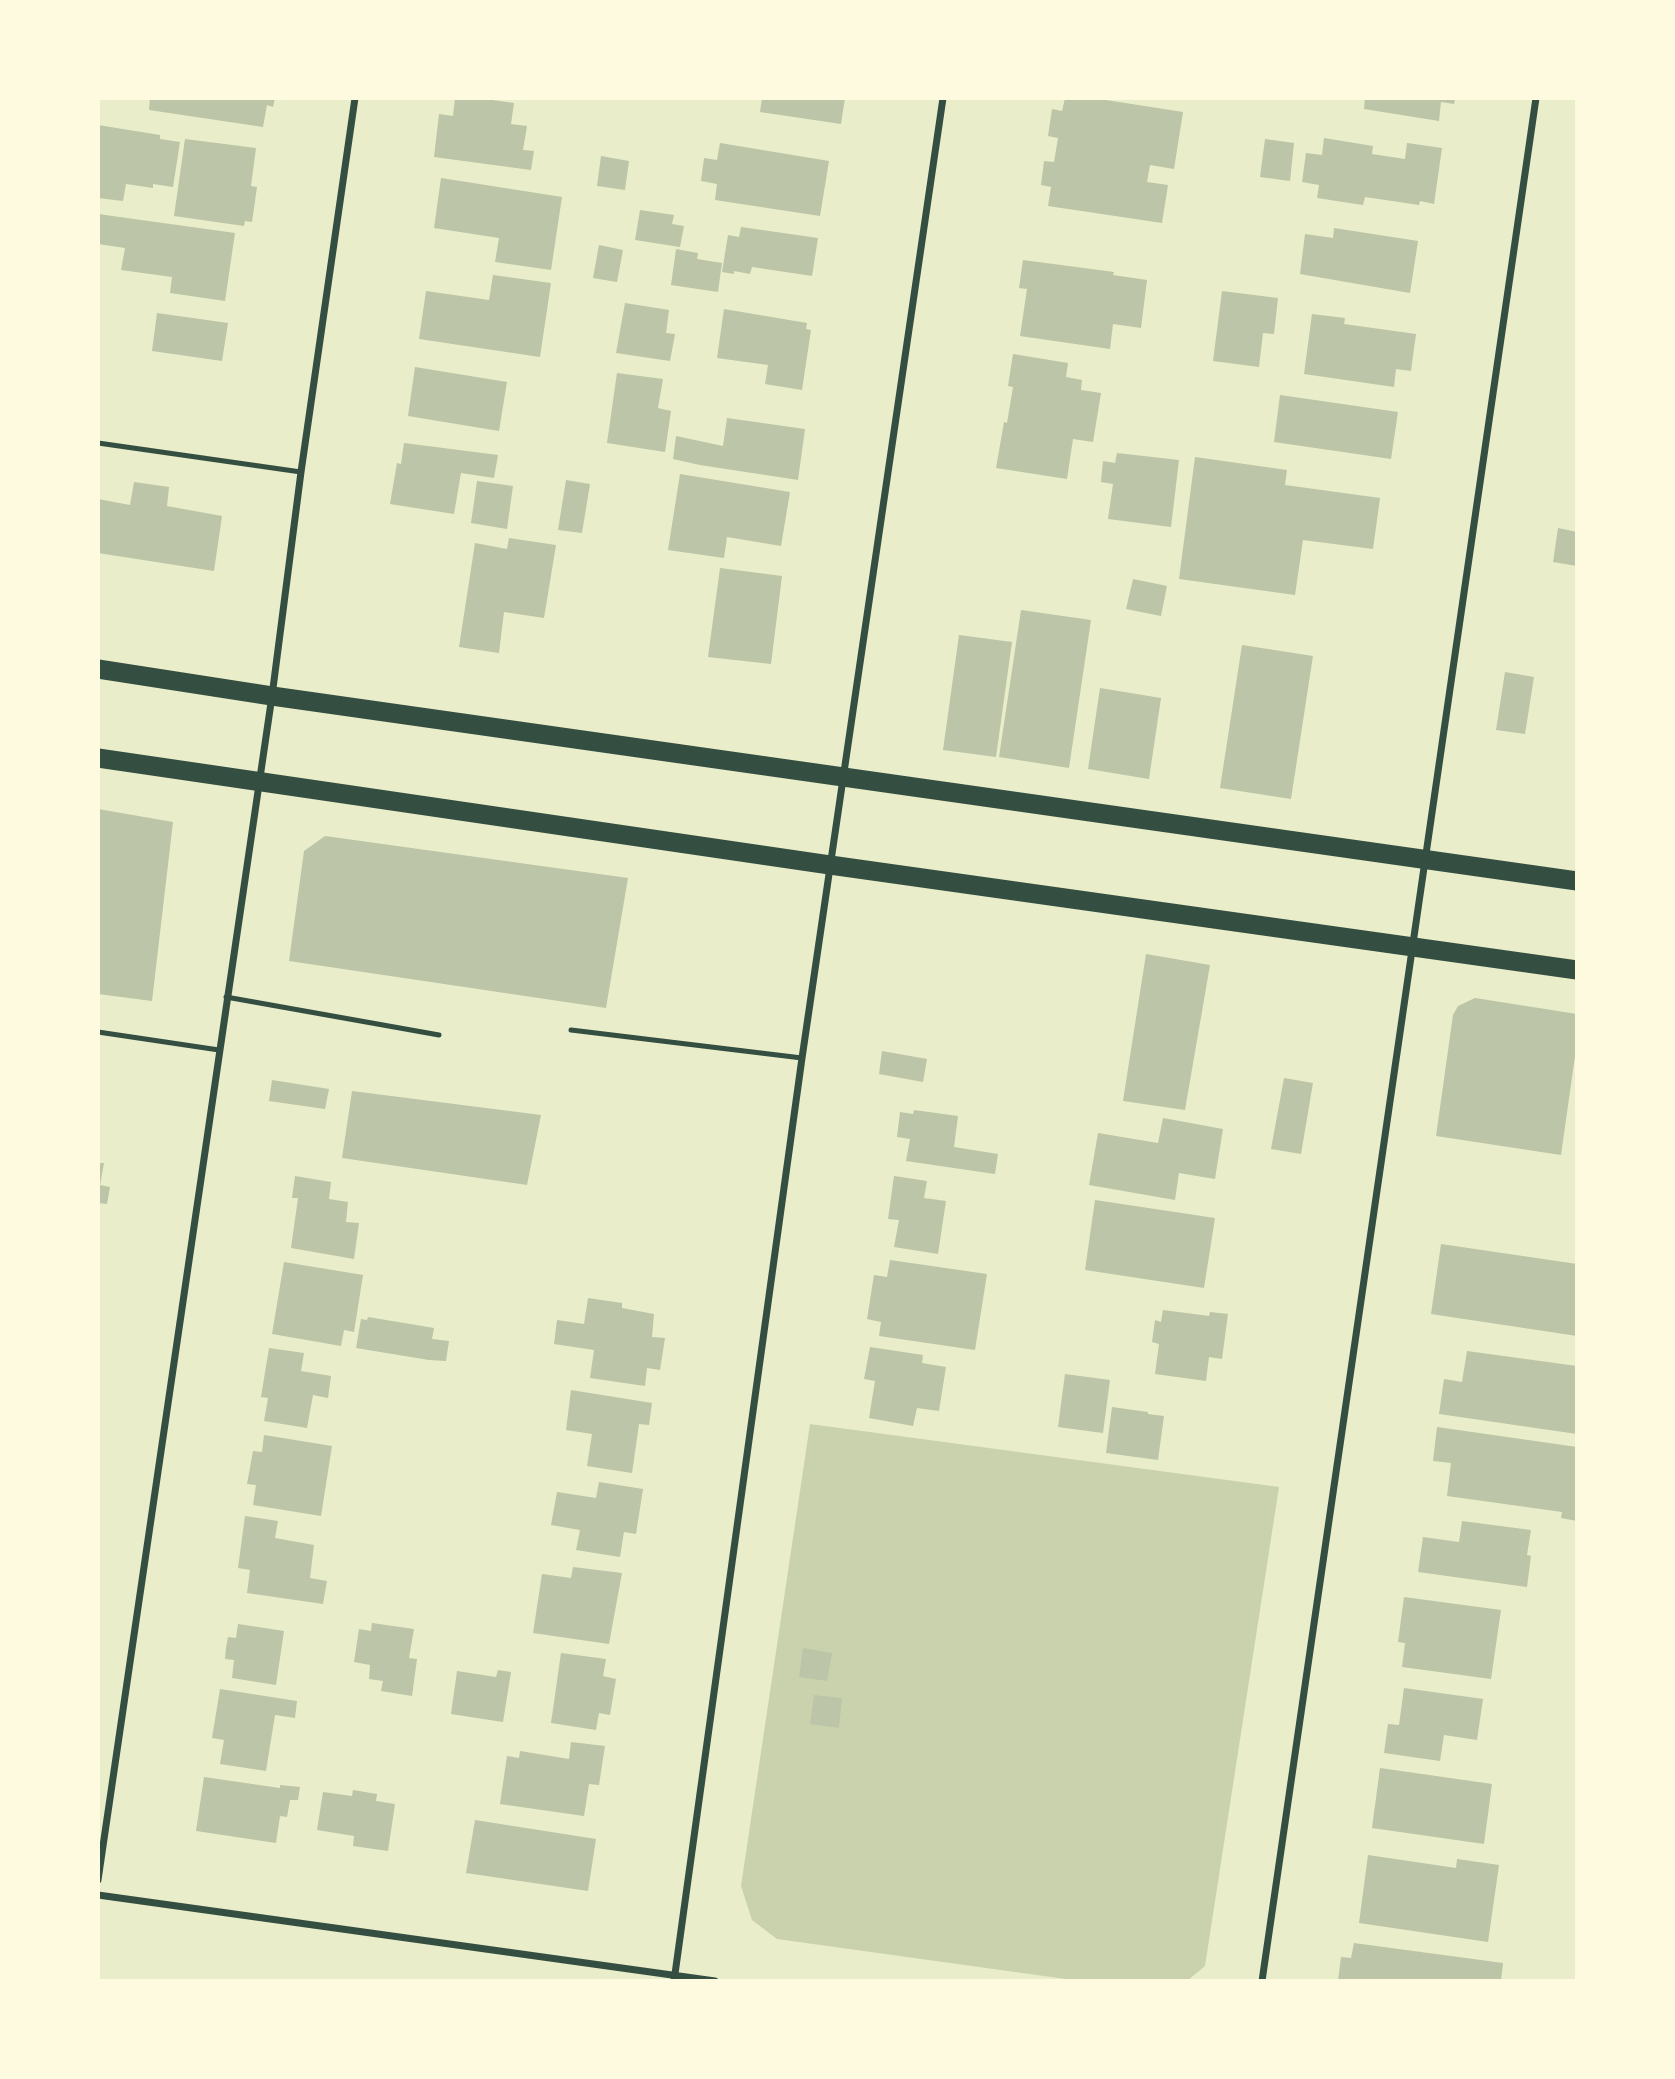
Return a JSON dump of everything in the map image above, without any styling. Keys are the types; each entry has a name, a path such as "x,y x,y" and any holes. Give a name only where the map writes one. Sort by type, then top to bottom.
{"highway":[{"path":"98,669 1577,881"},
{"path":"98,758 1577,970"}],"street":[{"path":"98,1880 272,696 355,98"},
{"path":"674,1978 802,1058 943,98"},
{"path":"1262,1981 1536,98"},
{"path":"98,1895 674,1978 715,1981"}],"lane":[{"path":"98,443 301,472"},
{"path":"226,997 439,1035"},
{"path":"571,1030 802,1058"},
{"path":"98,1032 219,1050"}],"green space":[{"path":"810,1424 1279,1487 1205,1966 1187,1981 1080,1981 777,1939 752,1920 741,1886"}],"building":[{"path":"150,98 275,98 273,107 267,105 263,127 149,110"},
{"path":"455,98 514,103 511,124 527,126 523,150 534,151 531,170 434,157 439,114 453,116"},
{"path":"762,98 845,98 841,124 760,112"},
{"path":"1065,98 1093,98 1183,112 1174,169 1150,165 1147,182 1168,185 1162,223 1048,206 1051,187 1041,185 1044,161 1054,162 1058,138 1048,136 1052,109 1062,111"},
{"path":"1365,98 1455,98 1454,104 1441,102 1439,121 1364,109"},
{"path":"98,125 160,135 160,139 180,142 173,187 153,184 153,188 126,184 123,201 98,198"},
{"path":"1324,138 1373,146 1372,154 1405,159 1407,143 1442,148 1434,204 1420,201 1419,205 1365,197 1363,205 1317,198 1319,185 1302,182 1306,153 1322,155"},
{"path":"185,139 256,148 251,186 257,187 252,222 245,221 244,226 174,216"},
{"path":"1265,139 1294,143 1290,181 1260,177"},
{"path":"720,143 829,161 820,216 715,200 717,184 701,181 704,158 717,160"},
{"path":"601,156 629,161 625,190 597,186"},
{"path":"441,178 562,197 551,270 495,262 499,238 434,228"},
{"path":"640,210 674,215 672,224 684,226 680,247 635,240"},
{"path":"98,214 235,233 225,301 170,293 172,277 121,270 125,248 98,244"},
{"path":"741,227 818,238 812,276 752,267 750,274 722,272 728,235 739,237"},
{"path":"1334,228 1418,241 1410,293 1300,274 1305,234 1333,238"},
{"path":"599,245 623,250 617,282 593,278"},
{"path":"676,249 698,253 697,259 722,263 718,292 671,285"},
{"path":"1023,260 1114,272 1113,275 1147,280 1141,328 1113,324 1110,349 1020,336 1027,289 1019,288"},
{"path":"493,275 551,283 540,357 419,339 426,291 489,300"},
{"path":"1222,291 1278,298 1274,334 1263,333 1259,367 1213,361"},
{"path":"625,303 669,310 666,333 675,334 670,361 616,353"},
{"path":"724,309 807,323 806,329 811,330 802,390 765,384 768,365 717,358"},
{"path":"157,313 228,323 222,361 152,351"},
{"path":"1312,314 1345,318 1344,324 1416,334 1411,371 1396,369 1394,387 1304,374"},
{"path":"1013,354 1068,363 1066,377 1082,380 1081,390 1101,393 1093,442 1073,439 1067,479 996,468 1013,387 1008,386"},
{"path":"415,367 507,382 499,431 408,416"},
{"path":"617,373 663,379 658,408 671,411 665,452 607,443"},
{"path":"1280,395 1398,412 1391,459 1274,442"},
{"path":"727,418 805,429 798,480 673,459 676,436 723,446"},
{"path":"404,443 498,455 494,478 461,473 454,514 390,504 397,463 401,464"},
{"path":"1117,453 1179,460 1171,527 1108,519 1113,484 1101,482 1103,461 1115,463"},
{"path":"1195,457 1287,470 1285,485 1380,498 1373,549 1303,540 1295,595 1179,579"},
{"path":"680,474 790,492 781,546 727,537 724,558 668,550"},
{"path":"566,480 590,484 582,533 558,530"},
{"path":"477,481 513,486 507,529 471,523"},
{"path":"134,482 169,487 167,506 222,516 214,571 98,553 98,499 130,505"},
{"path":"1558,528 1577,532 1577,566 1553,562"},
{"path":"509,538 556,545 544,618 504,612 499,653 459,647 475,543 507,549"},
{"path":"720,568 782,576 771,664 708,657"},
{"path":"1133,579 1167,586 1161,616 1126,609"},
{"path":"1021,610 1091,620 1069,768 999,757"},
{"path":"959,635 1012,642 996,757 943,750"},
{"path":"1242,645 1313,656 1291,799 1220,788"},
{"path":"1505,672 1534,677 1525,734 1496,730"},
{"path":"1100,688 1161,698 1149,779 1088,769"},
{"path":"98,809 173,822 152,1001 98,994"},
{"path":"325,836 628,878 606,1008 289,961 304,851"},
{"path":"1146,954 1210,965 1185,1110 1123,1101"},
{"path":"1475,998 1577,1014 1577,1042 1561,1155 1436,1136 1453,1015 1458,1006"},
{"path":"882,1051 927,1059 923,1082 879,1074"},
{"path":"1284,1078 1313,1083 1301,1154 1271,1149"},
{"path":"272,1080 329,1089 325,1109 269,1101"},
{"path":"352,1091 541,1115 527,1185 342,1158"},
{"path":"914,1110 958,1116 954,1147 998,1154 995,1174 906,1161 910,1139 897,1137 900,1112 913,1114"},
{"path":"1163,1118 1223,1129 1215,1179 1179,1173 1175,1200 1089,1185 1098,1133 1158,1143"},
{"path":"98,1163 104,1163 100,1185 110,1187 107,1204 98,1203"},
{"path":"295,1176 331,1182 329,1199 348,1202 346,1222 359,1223 354,1259 291,1248 298,1198 292,1198"},
{"path":"894,1176 927,1181 924,1198 946,1201 938,1254 894,1247 899,1220 888,1219"},
{"path":"1095,1200 1215,1218 1204,1288 1085,1270"},
{"path":"1441,1244 1577,1264 1577,1336 1431,1314"},
{"path":"890,1260 987,1274 975,1350 879,1336 881,1322 867,1319 874,1275 887,1277"},
{"path":"284,1262 363,1275 354,1332 344,1330 341,1346 272,1334"},
{"path":"588,1298 622,1303 622,1308 654,1314 652,1337 665,1338 660,1370 647,1368 645,1386 590,1378 594,1350 554,1344 557,1320 584,1324"},
{"path":"1163,1310 1209,1316 1210,1312 1228,1314 1222,1359 1209,1357 1206,1381 1155,1374 1159,1344 1152,1342 1155,1320 1161,1322"},
{"path":"368,1317 434,1328 432,1339 449,1341 446,1361 356,1348 361,1319 367,1320"},
{"path":"870,1347 923,1355 922,1363 946,1367 939,1411 917,1408 913,1426 869,1418 875,1381 864,1379"},
{"path":"269,1348 304,1353 301,1371 331,1376 328,1398 313,1395 307,1428 264,1421 268,1398 261,1397"},
{"path":"1467,1351 1577,1366 1577,1434 1439,1414 1444,1379 1462,1382"},
{"path":"1065,1374 1110,1380 1103,1433 1058,1427"},
{"path":"571,1390 652,1403 649,1425 639,1424 632,1473 587,1466 592,1434 566,1430"},
{"path":"1112,1407 1164,1416 1158,1460 1106,1453"},
{"path":"1437,1427 1577,1447 1577,1521 1561,1518 1562,1512 1447,1496 1451,1463 1433,1461"},
{"path":"264,1435 332,1446 321,1516 253,1505 256,1485 247,1484 253,1451 262,1452"},
{"path":"599,1482 643,1489 636,1534 624,1532 620,1557 576,1550 580,1530 551,1525 557,1492 596,1498"},
{"path":"245,1516 278,1521 275,1538 314,1545 310,1578 327,1581 323,1604 247,1593 250,1570 238,1568"},
{"path":"1462,1521 1531,1530 1527,1555 1531,1556 1527,1587 1418,1572 1423,1537 1459,1542"},
{"path":"573,1567 622,1573 609,1644 533,1633 542,1574 571,1578"},
{"path":"1404,1597 1501,1610 1491,1679 1402,1667 1405,1643 1398,1642"},
{"path":"372,1623 414,1629 409,1658 417,1659 412,1696 381,1691 383,1681 369,1679 370,1665 354,1662 359,1629 371,1631"},
{"path":"238,1624 284,1631 276,1685 232,1678 234,1660 225,1659 226,1648 228,1637 236,1638"},
{"path":"803,1648 832,1653 827,1681 799,1677"},
{"path":"561,1653 606,1659 603,1676 616,1679 610,1715 599,1713 596,1730 551,1723"},
{"path":"498,1670 511,1672 503,1722 451,1714 457,1671 496,1677"},
{"path":"1404,1688 1483,1699 1477,1740 1444,1735 1440,1761 1384,1753 1388,1724 1399,1725"},
{"path":"220,1689 297,1701 295,1718 275,1715 266,1771 220,1764 224,1740 212,1738"},
{"path":"814,1695 842,1698 839,1728 810,1724"},
{"path":"571,1742 605,1746 599,1785 589,1784 584,1816 500,1804 507,1756 519,1758 520,1751 569,1759"},
{"path":"1380,1768 1492,1784 1484,1844 1372,1828"},
{"path":"204,1777 280,1788 280,1785 300,1787 298,1800 290,1800 287,1817 280,1816 276,1843 196,1831"},
{"path":"353,1790 377,1794 376,1801 395,1804 388,1851 353,1846 354,1836 317,1830 323,1792 352,1796"},
{"path":"475,1820 596,1839 588,1891 466,1873"},
{"path":"1368,1855 1456,1868 1457,1859 1499,1865 1488,1942 1359,1923"},
{"path":"1354,1943 1503,1963 1501,1981 1338,1981 1341,1957 1351,1958"}]}
